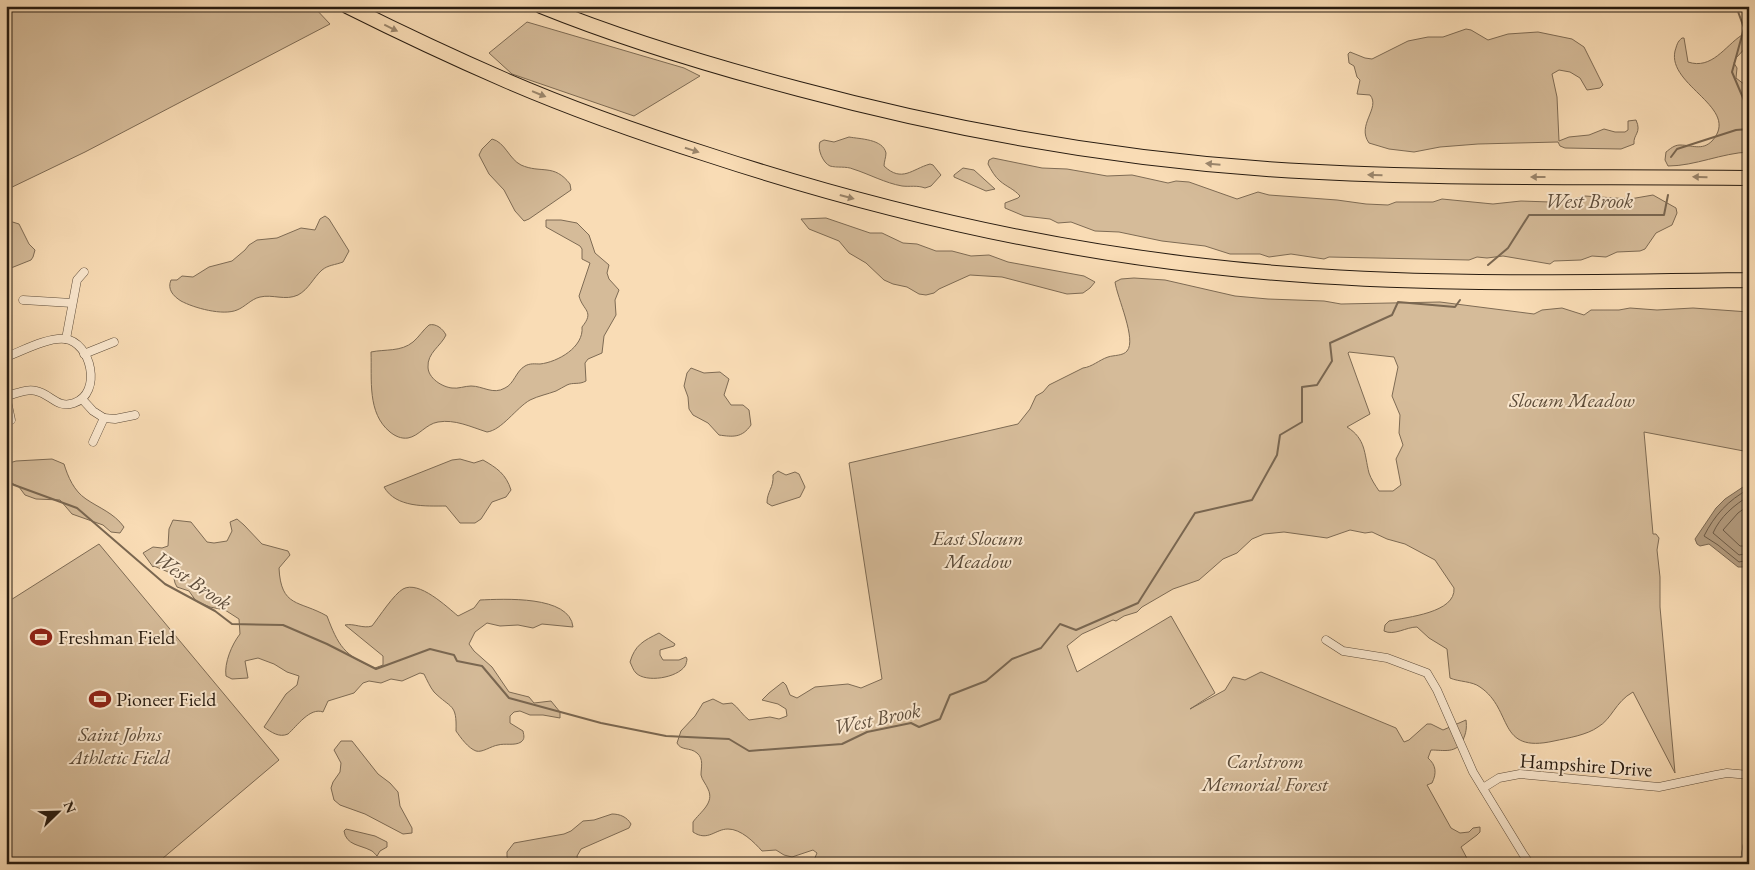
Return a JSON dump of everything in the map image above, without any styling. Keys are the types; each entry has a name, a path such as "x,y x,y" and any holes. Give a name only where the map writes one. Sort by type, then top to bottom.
{"highway":[{"path":"347,6 506,81 603,119 687,148 845,197 1050,243 1204,266 1361,279 1527,284 1749,280"},
{"path":"541,6 721,68 849,102 986,132 1111,152 1212,164 1344,174 1749,178"}],"street":[{"path":"66,339 77,280 84,272"},
{"path":"24,300 72,303"},
{"path":"6,357 51,341 66,339 75,342 84,354 92,381 89,390 82,400 67,405 60,405 44,394 31,390 6,396 12,420"},
{"path":"84,354 114,342"},
{"path":"82,400 93,411 104,418 115,419 135,415"},
{"path":"93,442 104,418"},
{"path":"1326,640 1343,651 1387,658 1427,673 1437,690 1468,762 1530,864"},
{"name":"Hampshire Drive","path":"1483,788 1499,778 1520,774 1659,787 1716,774 1749,775"},
{"path":"1744,864 1749,835"}],"green space":[{"path":"6,6 313,6 330,24 85,152 6,190"},
{"path":"527,22 684,68 700,76 634,116 512,74 489,53"},
{"path":"1466,29 1488,40 1508,34 1538,32 1572,39 1584,47 1603,85 1600,88 1587,90 1580,78 1570,72 1559,70 1552,74 1557,97 1559,141 1569,137 1589,135 1604,129 1625,132 1628,130 1628,121 1636,120 1638,131 1634,144 1621,149 1565,148 1560,146 1558,142 1478,144 1440,147 1414,152 1389,149 1369,143 1365,130 1373,100 1370,95 1357,94 1360,80 1357,77 1354,66 1349,63 1348,54 1350,52 1372,59 1408,41 1428,37 1443,37"},
{"path":"1742,35 1749,40 1749,44 1736,58 1734,63 1737,68 1736,78 1749,88 1749,152 1668,166 1665,160 1666,152 1671,148 1680,145 1704,146 1712,141 1719,129 1718,118 1711,107 1682,75 1676,64 1675,51 1678,42 1684,38 1688,62 1697,64 1704,63 1718,56"},
{"path":"849,137 870,140 884,148 886,153 884,166 896,174 907,173 930,164 941,175 931,186 925,188 902,186 850,168 833,167 827,164 820,152 820,142 824,140 834,142"},
{"path":"492,139 500,143 513,159 521,165 558,173 570,184 571,190 524,221 515,211 504,190 489,174 479,155"},
{"path":"993,158 1042,168 1067,169 1107,176 1132,175 1168,183 1176,181 1189,182 1237,199 1258,192 1269,195 1366,204 1388,205 1396,202 1433,202 1442,199 1493,204 1521,201 1550,202 1559,198 1574,199 1585,196 1630,199 1653,195 1676,208 1677,213 1672,225 1656,233 1645,249 1617,252 1606,257 1592,256 1581,260 1554,261 1550,264 1503,256 1477,257 1469,260 1329,257 1324,259 1291,254 1269,257 1260,254 1230,254 1205,246 1162,241 1119,232 1095,231 1071,222 1058,223 1050,219 1024,216 1005,208 1005,203 1020,196 995,175 988,164 989,160"},
{"path":"963,168 974,170 995,189 986,191 954,177"},
{"path":"325,216 329,219 349,251 343,262 322,270 305,290 298,295 293,297 260,297 237,310 224,312 193,306 181,301 172,292 171,280 177,280 182,276 193,277 209,267 232,261 257,240 277,238 301,228 315,230 320,219"},
{"path":"826,218 870,233 882,233 903,243 917,244 936,251 952,251 971,256 989,255 1008,262 1084,276 1095,282 1083,293 1067,294 1002,277 970,275 934,293 919,294 907,287 884,280 866,263 849,253 839,241 809,229 801,219"},
{"path":"6,220 19,224 29,244 35,250 31,260 6,270"},
{"path":"546,220 577,223 589,235 595,253 609,265 607,273 609,279 619,290 615,300 616,315 604,336 602,353 588,359 585,363 586,381 569,384 556,391 530,400 504,423 487,432 463,424 444,421 426,427 412,437 401,438 396,436 383,424 374,406 371,385 371,352 393,350 408,345 429,325 434,325 446,335 428,362 430,375 440,384 448,387 475,386 496,391 508,386 525,366 547,363 562,357 579,341 582,327 588,318 588,314 579,296 590,263 582,259 582,249 580,246 546,227"},
{"name":"Slocum Meadow","path":"1121,279 1165,280 1235,296 1324,301 1341,304 1440,302 1534,314 1542,310 1562,308 1584,315 1591,310 1630,308 1657,310 1693,308 1749,312 1749,452 1644,432 1653,534 1656,534 1659,538 1657,550 1660,577 1660,607 1675,773 1633,692 1622,701 1603,724 1594,730 1554,741 1536,743 1523,741 1514,736 1508,728 1491,696 1480,687 1450,678 1447,649 1429,638 1417,627 1396,632 1384,631 1385,625 1389,621 1429,612 1447,603 1453,596 1454,588 1435,560 1405,544 1372,532 1365,533 1350,530 1327,538 1284,532 1264,534 1252,539 1237,553 1223,559 1199,580 1173,589 1142,607 1137,612 1082,634 1067,646 1077,672 1171,616 1215,693 1190,709 1225,690 1233,677 1245,680 1261,672 1396,728 1404,742 1409,740 1427,724 1443,730 1466,720 1465,735 1457,747 1449,750 1431,750 1428,758 1433,763 1435,776 1432,783 1427,785 1451,828 1460,833 1469,832 1473,828 1480,827 1480,832 1461,847 1470,864 811,864 817,853 813,850 792,857 776,850 762,851 738,831 728,829 703,836 693,832 693,822 706,807 710,794 701,775 701,758 694,751 681,747 677,743 681,731 695,716 703,703 713,699 723,704 732,703 749,720 770,717 779,719 787,716 786,709 778,704 762,700 783,682 790,695 797,698 815,687 848,684 861,688 882,679 849,463 1018,424 1030,409 1036,396 1049,385 1105,358 1125,353 1130,338 1115,282","holes":["1348,353 1394,357 1398,367 1392,396 1400,415 1399,433 1403,445 1396,459 1401,485 1393,491 1379,491 1369,473 1361,442 1358,436 1347,427 1370,414"]},
{"path":"691,368 704,373 720,372 729,379 724,395 731,405 743,405 749,410 751,425 748,429 741,434 733,436 719,435 708,423 693,415 689,409 688,397 684,386 687,373"},
{"path":"52,459 64,464 72,483 82,496 111,514 120,522 124,527 120,533 111,532 103,525 72,514 60,500 36,499 25,495 19,487 6,480 6,464 16,461"},
{"path":"460,459 474,463 483,460 488,463 504,476 511,490 506,497 492,502 481,519 475,523 460,523 446,506 421,506 396,499 384,487 452,460"},
{"path":"778,471 786,475 795,472 799,474 805,487 800,497 772,506 767,503 767,499 773,475"},
{"path":"237,519 262,544 288,551 290,555 279,568 280,581 288,597 327,616 343,648 364,664 375,668 383,665 383,656 345,625 372,626 403,589 410,587 425,591 458,616 474,608 480,600 534,601 560,609 569,617 573,627 542,624 533,628 518,625 500,626 487,623 475,632 469,644 492,667 509,692 529,697 534,703 551,701 560,712 560,718 530,715 520,711 514,712 510,716 510,723 523,731 524,737 522,741 516,744 501,744 476,751 462,740 456,731 455,715 452,707 434,692 424,674 420,673 402,681 391,679 381,683 369,681 363,683 354,693 328,701 323,712 313,712 288,734 278,735 269,731 264,727 286,694 297,685 299,676 258,658 245,661 248,678 232,679 226,676 229,654 240,634 239,619 225,610 210,607 196,601 189,591 177,587 173,574 153,567 143,553 153,547 162,548 168,546 169,529 173,520 191,522 207,542 214,543 227,541 232,531 230,522"},
{"name":"Saint Johns Athletic Field","path":"99,544 279,760 156,864 6,864 6,603"},
{"path":"659,633 675,644 660,650 663,660 679,660 686,657 686,665 675,674 661,678 641,676 635,672 630,662 634,651 640,644"},
{"path":"341,741 352,741 378,774 398,792 400,806 412,828 412,833 403,834 365,814 340,805 334,800 331,788 340,772 341,763 334,750"},
{"path":"612,814 620,815 627,819 631,824 629,828 581,849 577,856 578,864 511,864 507,857 507,852 514,843 564,834 583,821 594,820"},
{"path":"346,829 375,836 387,842 387,847 380,851 377,856 371,850 350,842 345,836 344,831"}],"water":[{"path":"1749,484 1749,563 1743,567 1738,567 1709,544 1700,546 1695,539 1716,508 1725,499"}],"waterway":[{"name":"West Brook","path":"1736,6 1744,28 1732,72 1749,112"},
{"name":"West Brook","path":"1671,157 1677,149 1736,130 1749,129"},
{"name":"West Brook","path":"1488,265 1508,248 1529,215 1664,215 1668,195"},
{"name":"West Brook","path":"6,482 77,508 165,584 215,611 232,624 283,625 327,644 376,669 430,649 454,655 457,661 482,666 509,698 601,723 666,736 729,739 749,751 842,744 867,732 911,723 919,727 940,719 950,695 986,681 1012,659 1041,648 1060,624 1076,630 1138,603 1195,513 1252,500 1277,455 1280,435 1302,422 1302,387 1317,385 1332,361 1330,343 1392,315 1398,302 1455,307 1460,300"}],"place":[{"name":"Freshman Field","path":"41,637"},
{"name":"Pioneer Field","path":"100,699"}],"park label":[{"name":"East Slocum Meadow","path":"978,550"},
{"name":"Carlstrom Memorial Forest","path":"1265,772"}]}
